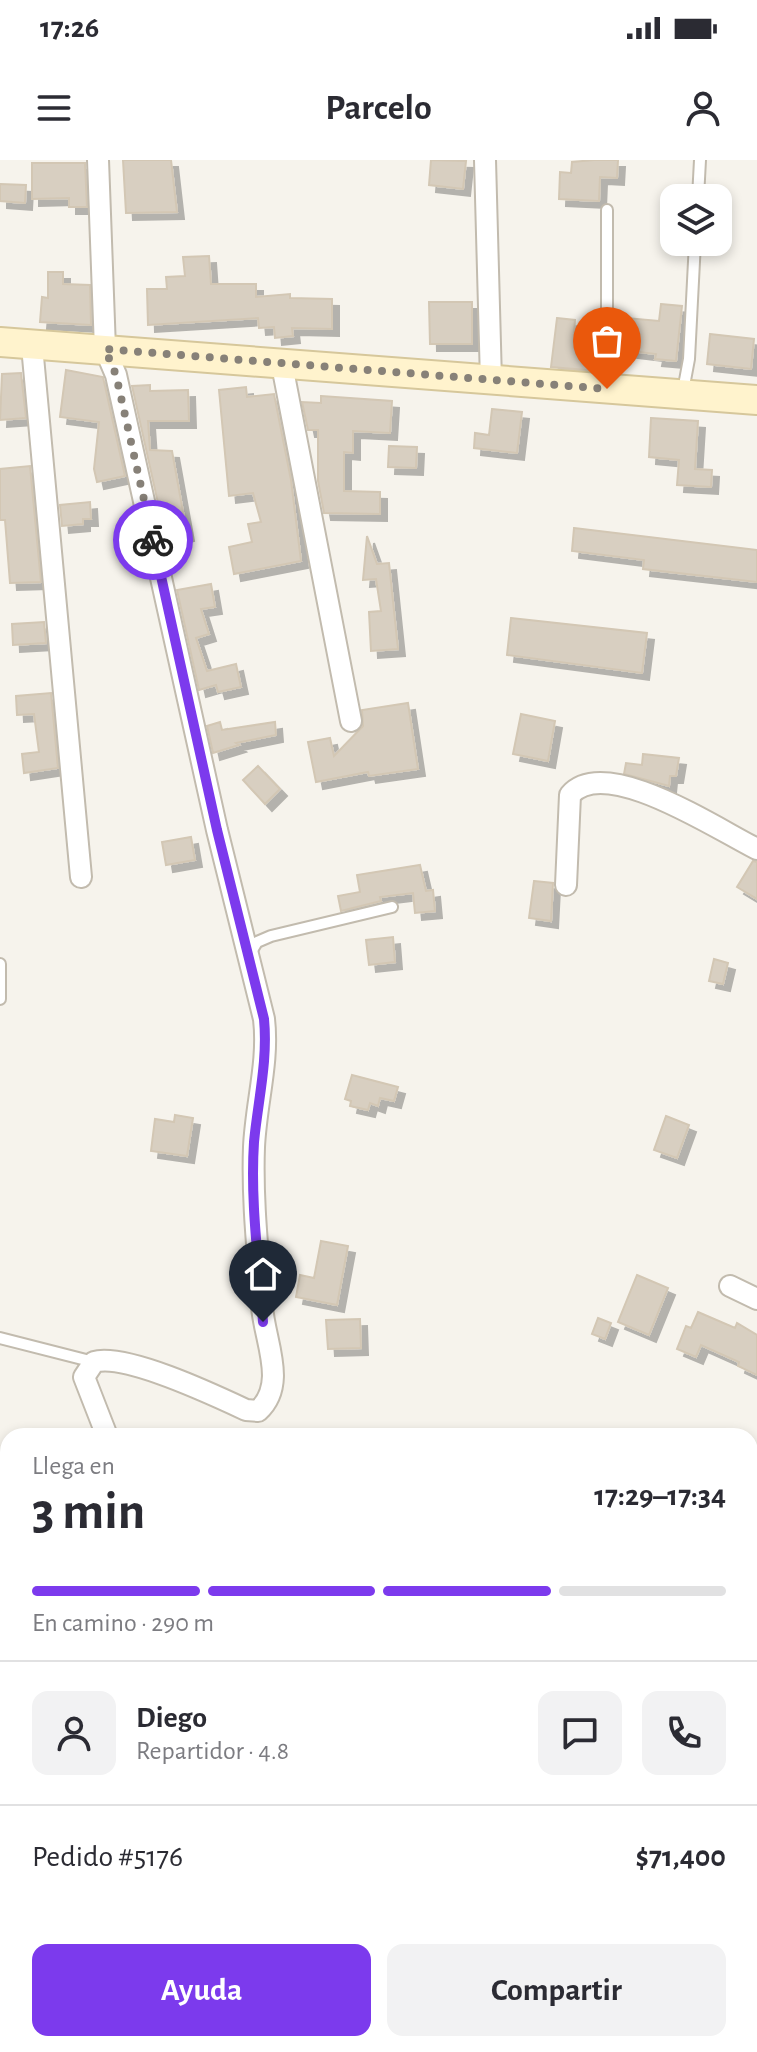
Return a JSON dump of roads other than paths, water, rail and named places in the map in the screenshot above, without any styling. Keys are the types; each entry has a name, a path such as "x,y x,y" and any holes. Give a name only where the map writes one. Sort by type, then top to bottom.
{"main road":[{"path":"0,342 757,400"}],"street":[{"path":"98,160 105,349 116,375 247,957 264,1019 267,1048 254,1142 253,1194 263,1322 273,1368 272,1391 258,1411 246,1410 135,1366 103,1359 94,1362 84,1377 104,1428"},
{"path":"485,160 491,381"},
{"path":"32,346 81,877"},
{"path":"282,365 351,721"},
{"path":"566,885 570,795 578,786 592,782 653,794 757,849"},
{"path":"730,1286 757,1299"}],"lane":[{"path":"699,184 700,160"},
{"path":"607,210 607,389"},
{"path":"682,395 689,359 694,256"},
{"path":"247,957 257,942 271,936 392,907"},
{"path":"0,964 0,999"},
{"path":"0,1338 94,1362"}]}
